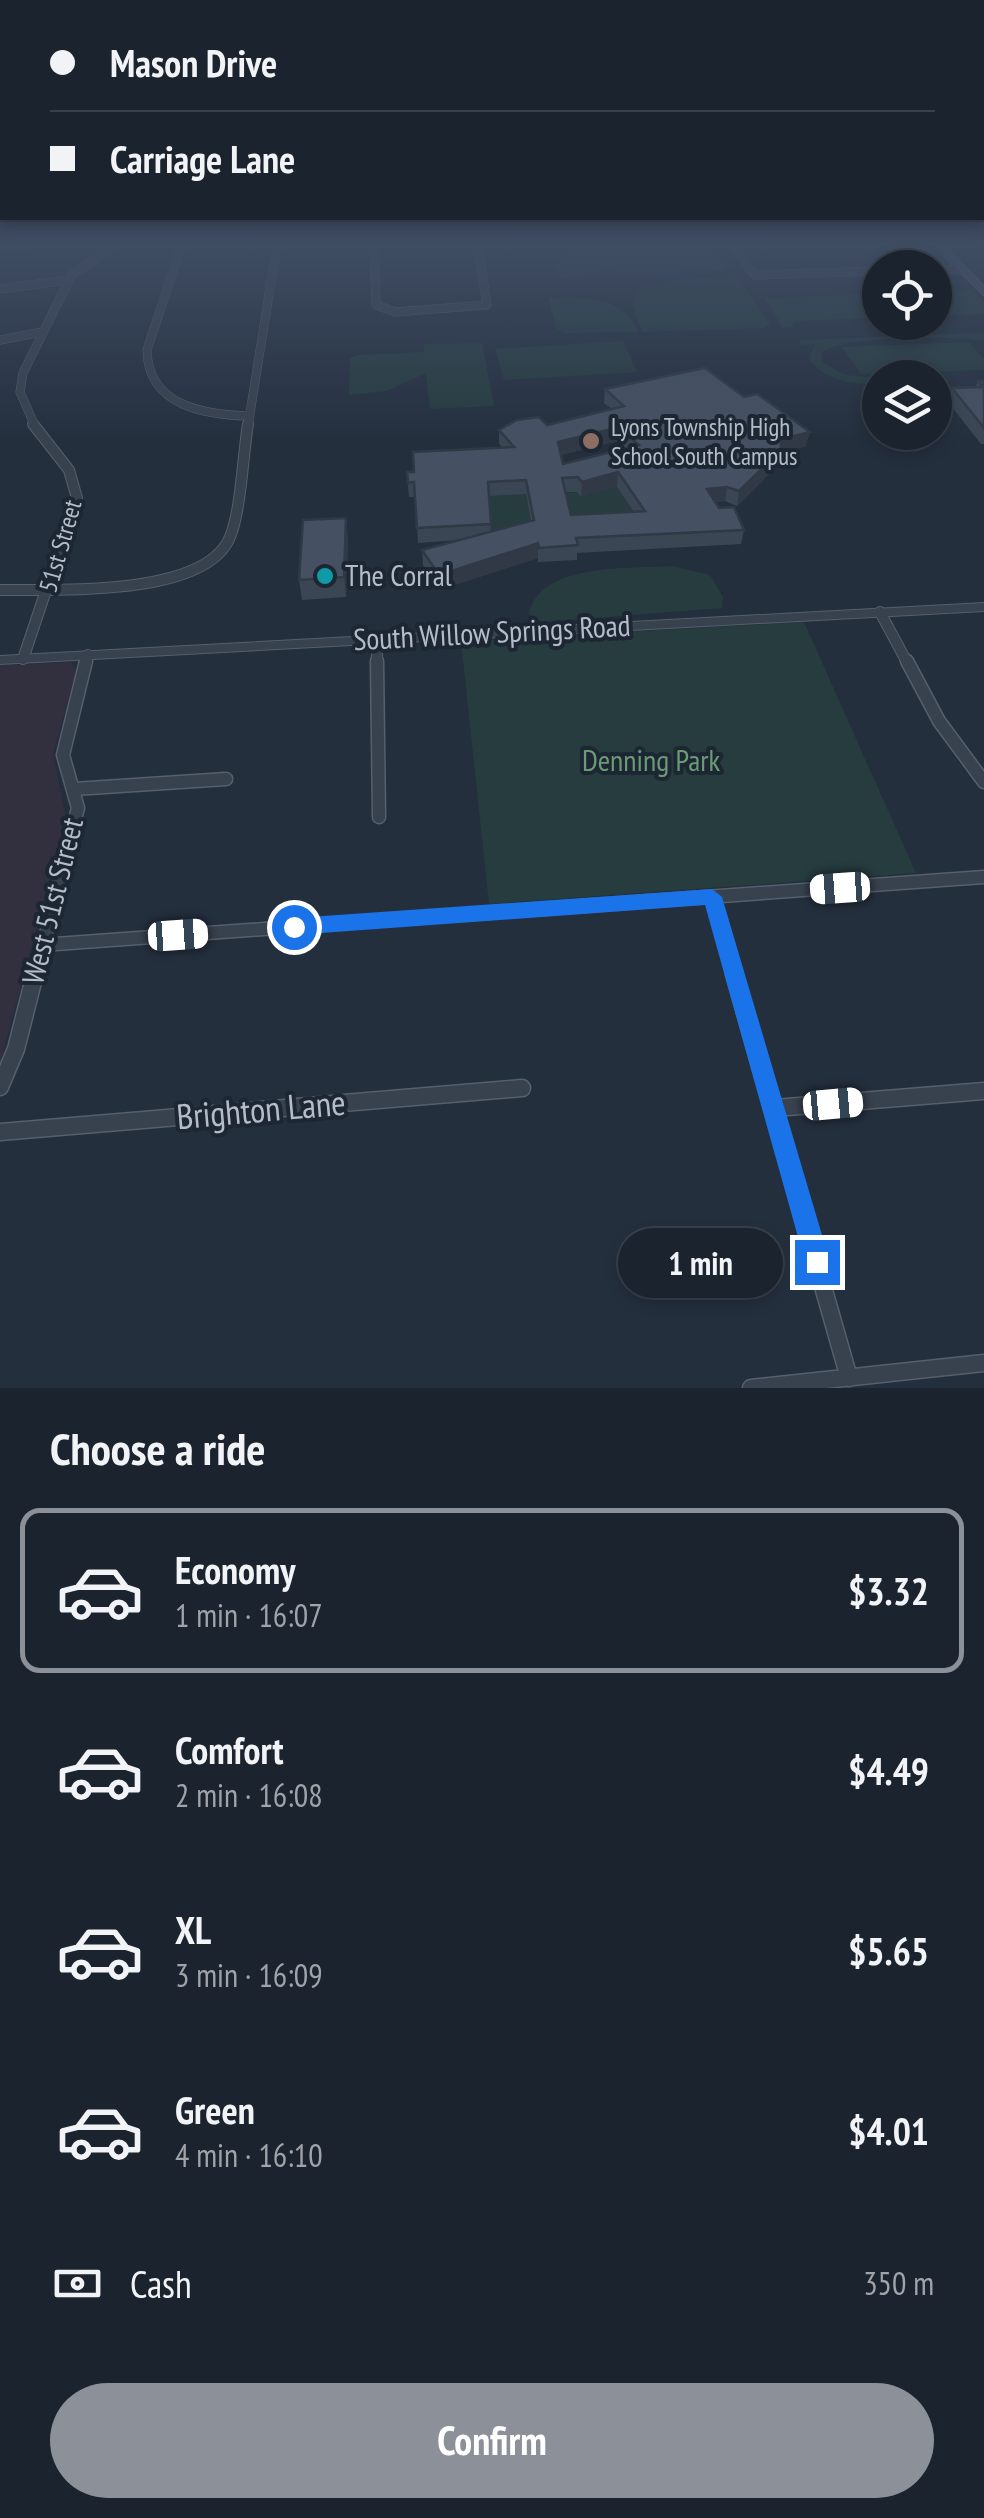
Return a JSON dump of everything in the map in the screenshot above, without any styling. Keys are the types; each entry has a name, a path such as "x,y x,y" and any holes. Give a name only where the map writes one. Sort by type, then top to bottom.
{"street":[{"name":"51st Street","path":"23,659 77,498 69,470 30,420 20,392 23,373 54,309"},
{"path":"161,309 148,350 147,368 165,394 193,410 216,416 250,416"},
{"path":"0,590 168,580 202,569 220,555 230,538 266,309"},
{"path":"382,309 394,312 473,309"},
{"path":"0,340 42,332"},
{"name":"South Willow Springs Road","path":"0,660 984,606"},
{"path":"880,612 939,722 984,782"},
{"path":"377,640 380,817"},
{"name":"West 51st Street","path":"0,1087 16,1049 78,808 63,755 88,655"},
{"path":"74,789 226,779"},
{"path":"42,945 984,877"},
{"path":"712,897 849,1378"},
{"name":"Brighton Lane","path":"0,1132 522,1088"},
{"path":"775,1108 984,1091"},
{"path":"751,1388 984,1363"}],"shaded area":[{"path":"72,662 76,672 53,754 66,819 0,1063 0,666"}],"green space":[{"path":"551,309 619,309 638,332 564,333 557,330"},
{"path":"634,309 760,309 770,324 764,328 642,332"},
{"path":"771,309 862,309 862,319 801,321 792,324 795,327 783,328"},
{"path":"952,309 984,309 984,314 952,315"},
{"path":"984,333 984,341 952,338 952,334"},
{"path":"799,340 874,340 821,353 822,362 845,375 862,376 862,383 822,372 809,358 815,344 802,345"},
{"path":"623,341 637,372 504,380 495,349"},
{"path":"969,342 984,359 984,370 952,371 952,360 862,360 861,374 842,347"},
{"path":"482,343 494,406 430,409 426,373 387,391 349,395 350,358 357,355 424,352 424,344"},
{"path":"656,476 636,515 571,534 562,493 577,492 582,497"},
{"path":"525,490 534,535 490,537 488,496"},
{"path":"672,566 710,575 723,597 722,608 542,622 529,614 536,597 568,577 612,569"},
{"name":"Denning Park","path":"804,622 916,873 489,904 461,641"}],"building":[{"name":"Lyons Township High School South Campus","path":"705,368 744,397 757,394 810,432 782,439 780,451 739,491 727,487 707,489 719,508 734,507 744,530 576,538 578,545 539,548 538,543 439,575 422,550 534,520 526,480 488,482 491,524 417,528 414,482 408,483 407,472 414,472 413,452 514,447 499,430 517,420 539,417 547,425 624,406 605,389","holes":["619,427 639,445 563,464 558,442","618,472 645,511 571,515 562,478 578,477 582,482"]},
{"path":"984,387 984,428 952,388"},
{"name":"The Corral","path":"346,518 344,577 299,580 303,520"}],"place":[{"name":"Lyons Township High School South Campus","path":"591,441"},
{"name":"The Corral","path":"325,576"}],"route":[{"path":"294,927 712,897 817,1262"}]}
